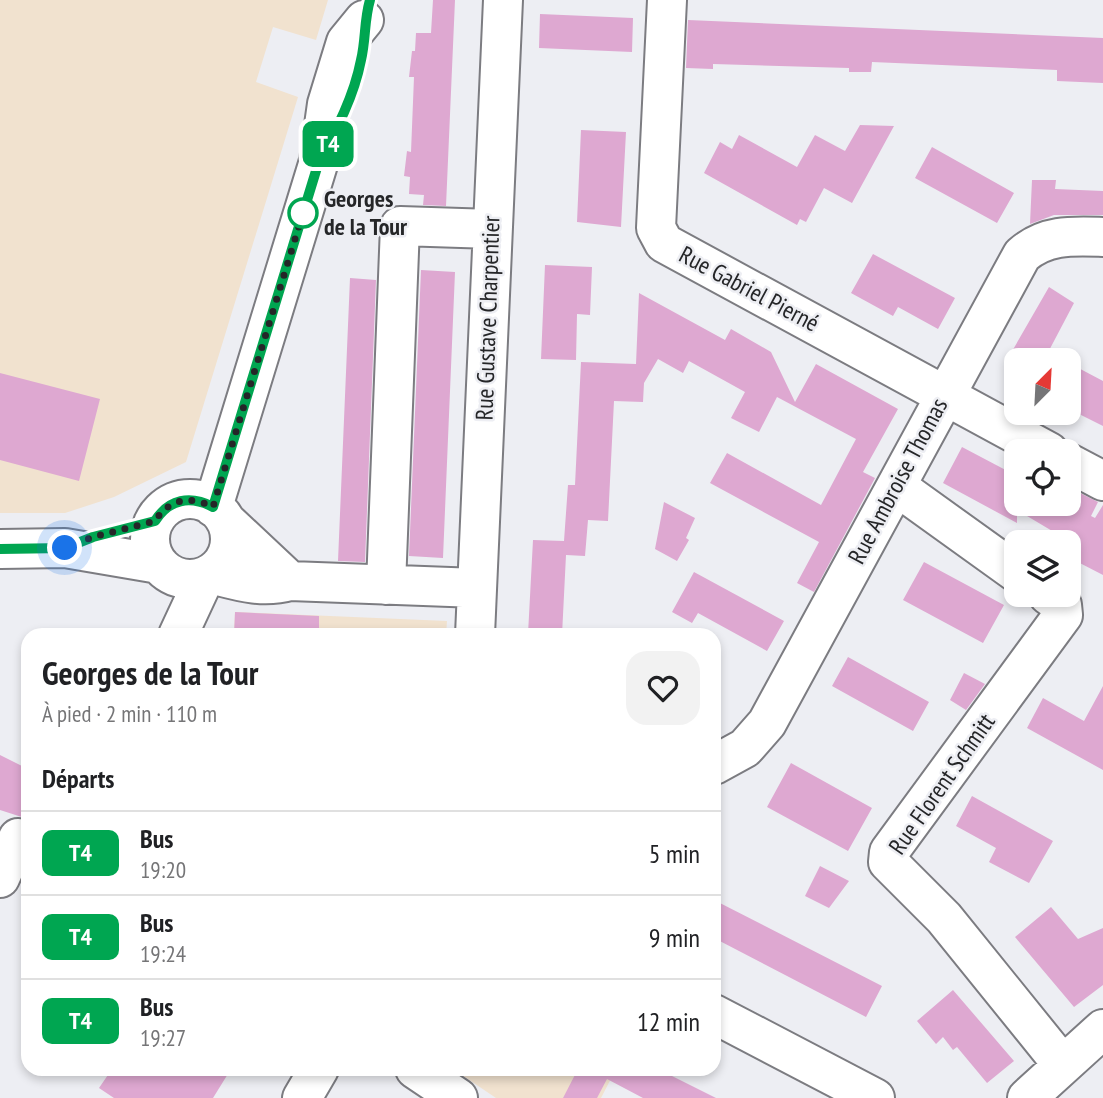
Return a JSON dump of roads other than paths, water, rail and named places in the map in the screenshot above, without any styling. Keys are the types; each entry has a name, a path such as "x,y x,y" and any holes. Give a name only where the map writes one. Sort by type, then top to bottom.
{"street":[{"name":"Rue Gustave Charpentier","path":"475,628 503,0"},
{"name":"Rue Gabriel Pierné","path":"667,0 656,228 664,243 1026,439"},
{"path":"181,627 208,576 227,557 231,545 220,514 319,161 343,119 362,59 367,10"},
{"path":"386,585 400,226 492,229"},
{"name":"Rue Ambroise Thomas","path":"721,761 746,748 767,723 1022,255 1033,246 1056,237 1103,237"},
{"path":"1081,469 1103,481"},
{"path":"896,486 1004,564"},
{"path":"181,627 150,543 155,521 161,511 181,500 203,501 290,580"},
{"path":"65,548 93,537 155,521"},
{"path":"0,549 65,548 161,567 183,579 208,576 252,585 272,586 290,580 477,588"},
{"name":"Rue Florent Schmitt","path":"1062,607 1063,615 889,852 888,862 944,918 1062,1064"},
{"path":"0,878 18,838"},
{"path":"721,1018 875,1098"},
{"path":"1027,1098 1103,1029"},
{"path":"302,1098 315,1076"},
{"path":"425,1076 458,1098"}],"place":[{"name":"Georges de la Tour","path":"303,213"}]}
